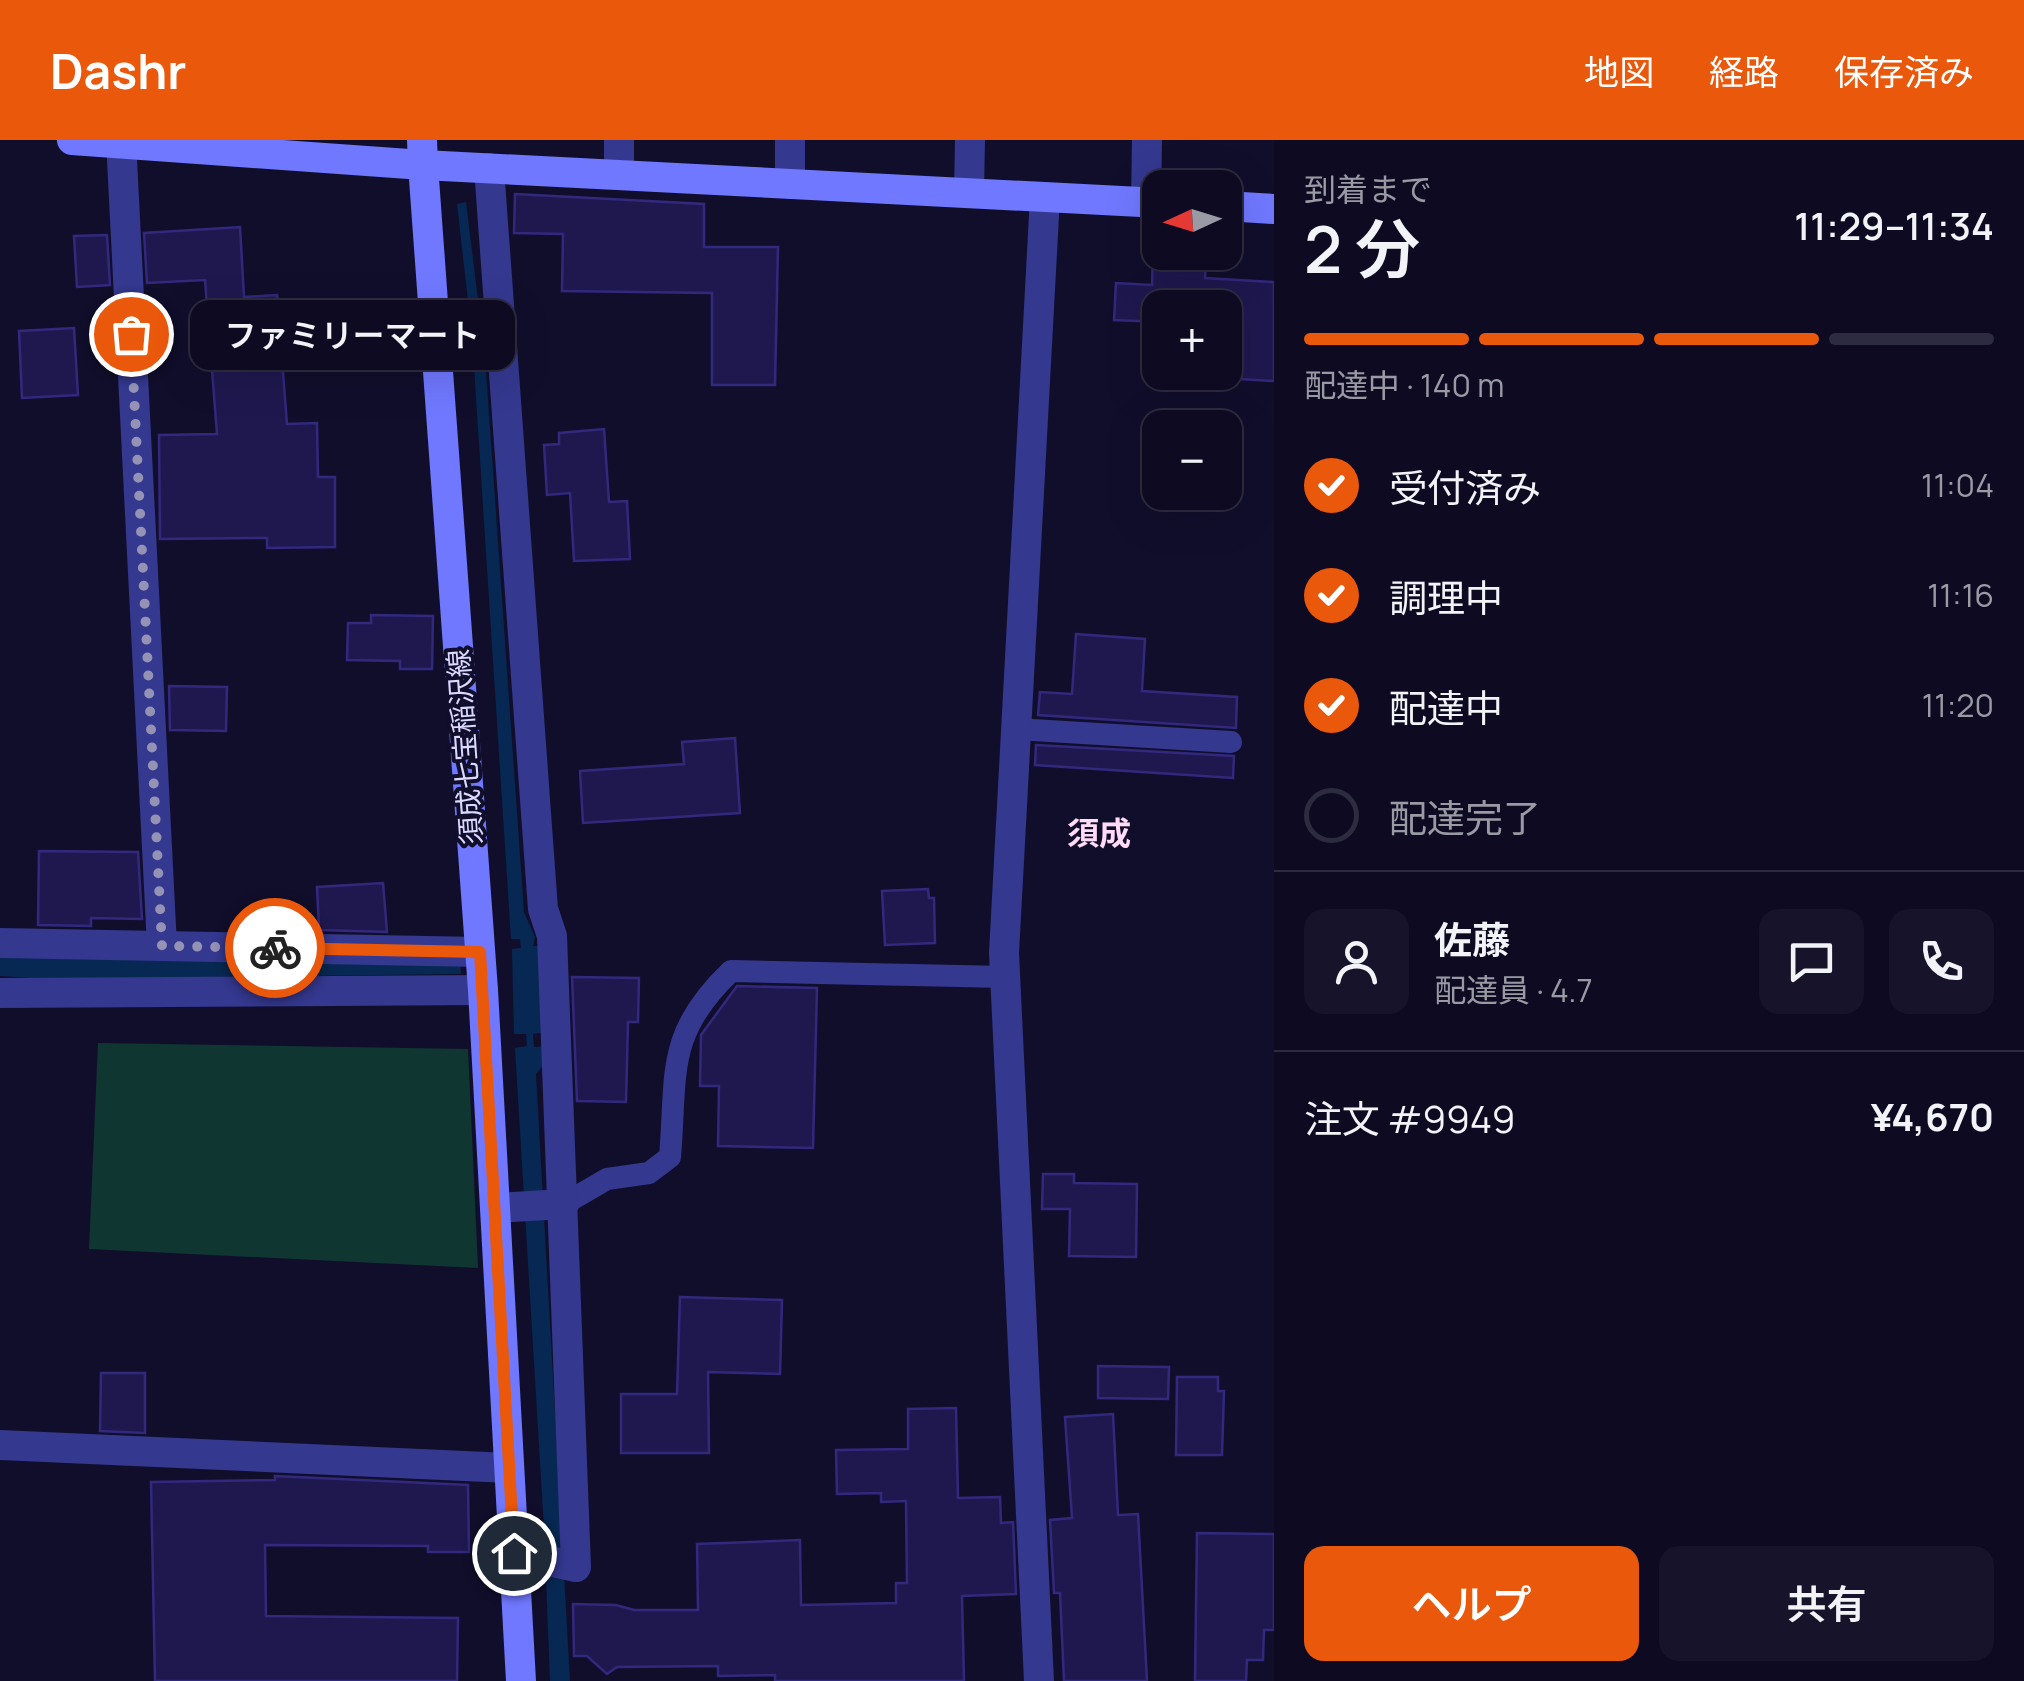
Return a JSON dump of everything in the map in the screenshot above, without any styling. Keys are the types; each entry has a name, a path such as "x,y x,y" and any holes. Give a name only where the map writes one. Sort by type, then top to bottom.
{"main road":[{"path":"72,140 422,152 490,168 1142,201"},
{"name":"須成七宝稲沢線","path":"422,152 483,990 507,1207 509,1468 527,1556 521,1681"},
{"path":"1242,207 1274,209"}],"street":[{"path":"619,140 619,175"},
{"path":"790,140 790,184"},
{"path":"970,140 970,193"},
{"path":"1147,140 1150,170"},
{"path":"121,141 162,946"},
{"path":"490,168 542,909 552,936 576,1567 527,1556"},
{"path":"1039,1681 1005,977 1044,197"},
{"path":"0,943 480,952"},
{"path":"0,993 483,990"},
{"path":"507,1207 560,1204"},
{"path":"0,1445 509,1468"}],"lane":[{"path":"1016,730 1232,742"},
{"path":"560,1204 607,1179 650,1173 670,1157 680,1037 704,996 731,972 1005,977"}],"green space":[{"path":"98,1043 468,1049 478,1268 89,1249"}],"water":[{"path":"466,202 485,357 524,912 535,937 533,946 543,946 547,1032 533,1034 534,1047 546,1046 547,1061 536,1074 570,1681 550,1681 515,1048 527,1046 526,1034 514,1034 512,949 521,948 520,939 511,939 472,336 457,204"},
{"path":"0,955 460,958 461,974 48,979 0,976"}],"building":[{"path":"515,194 704,204 704,247 778,247 775,385 712,385 712,293 562,291 563,234 514,233"},
{"path":"240,227 244,297 277,295 287,424 317,423 318,477 335,477 335,547 267,548 267,538 160,539 159,435 217,434 205,280 147,283 144,233"},
{"path":"107,235 110,285 77,287 74,236"},
{"path":"1152,270 1205,270 1205,278 1274,282 1274,381 1242,379 1242,290 1142,290 1142,321 1114,320 1116,283 1152,285"},
{"path":"74,328 78,395 22,398 19,331"},
{"path":"604,429 609,502 627,501 630,559 574,561 570,493 547,495 544,445 559,444 559,433"},
{"path":"371,615 433,616 432,669 400,669 400,661 347,660 348,623 371,623"},
{"path":"1076,634 1145,639 1142,691 1237,697 1236,728 1038,715 1040,692 1072,694"},
{"path":"169,686 227,687 226,731 170,730"},
{"path":"735,738 740,813 583,823 580,771 684,764 682,742"},
{"path":"1036,745 1234,756 1233,778 1035,765"},
{"path":"39,851 138,852 142,919 91,918 91,926 38,925"},
{"path":"383,883 387,932 319,930 317,887"},
{"path":"928,889 929,898 934,898 935,943 885,945 882,891"},
{"path":"572,977 639,978 638,1022 628,1022 626,1102 577,1101"},
{"path":"737,986 817,988 813,1148 718,1146 719,1086 700,1086 701,1035"},
{"path":"1043,1174 1074,1174 1074,1183 1137,1184 1136,1257 1069,1256 1070,1209 1042,1209"},
{"path":"680,1297 782,1300 780,1374 708,1372 709,1453 621,1453 621,1394 677,1394"},
{"path":"1098,1366 1169,1367 1168,1399 1098,1398"},
{"path":"101,1373 145,1373 145,1433 100,1431"},
{"path":"1177,1377 1218,1377 1218,1391 1224,1391 1222,1455 1176,1455"},
{"path":"956,1408 958,1498 1000,1497 1001,1523 1013,1522 1016,1594 962,1596 964,1681 775,1681 775,1675 718,1676 718,1666 617,1667 607,1674 587,1656 574,1656 573,1604 616,1605 634,1610 698,1610 697,1544 800,1540 801,1605 896,1603 896,1583 907,1583 906,1501 881,1502 881,1493 837,1494 836,1450 908,1449 908,1409"},
{"path":"1113,1414 1118,1515 1138,1514 1147,1681 1064,1681 1060,1593 1054,1593 1050,1520 1072,1518 1065,1417"},
{"path":"275,1476 468,1485 469,1552 428,1552 428,1546 265,1545 266,1616 458,1618 457,1681 155,1681 151,1482 275,1480"},
{"path":"1197,1533 1274,1534 1274,1630 1264,1630 1263,1660 1247,1660 1246,1681 1195,1681"}],"way so far":[{"path":"131,334 162,946 275,948"}],"place":[{"name":"ファミリーマート","path":"131,334"}],"district":[{"name":"須成","path":"1099,834"}],"route":[{"path":"275,948 480,952 514,1553"}]}
